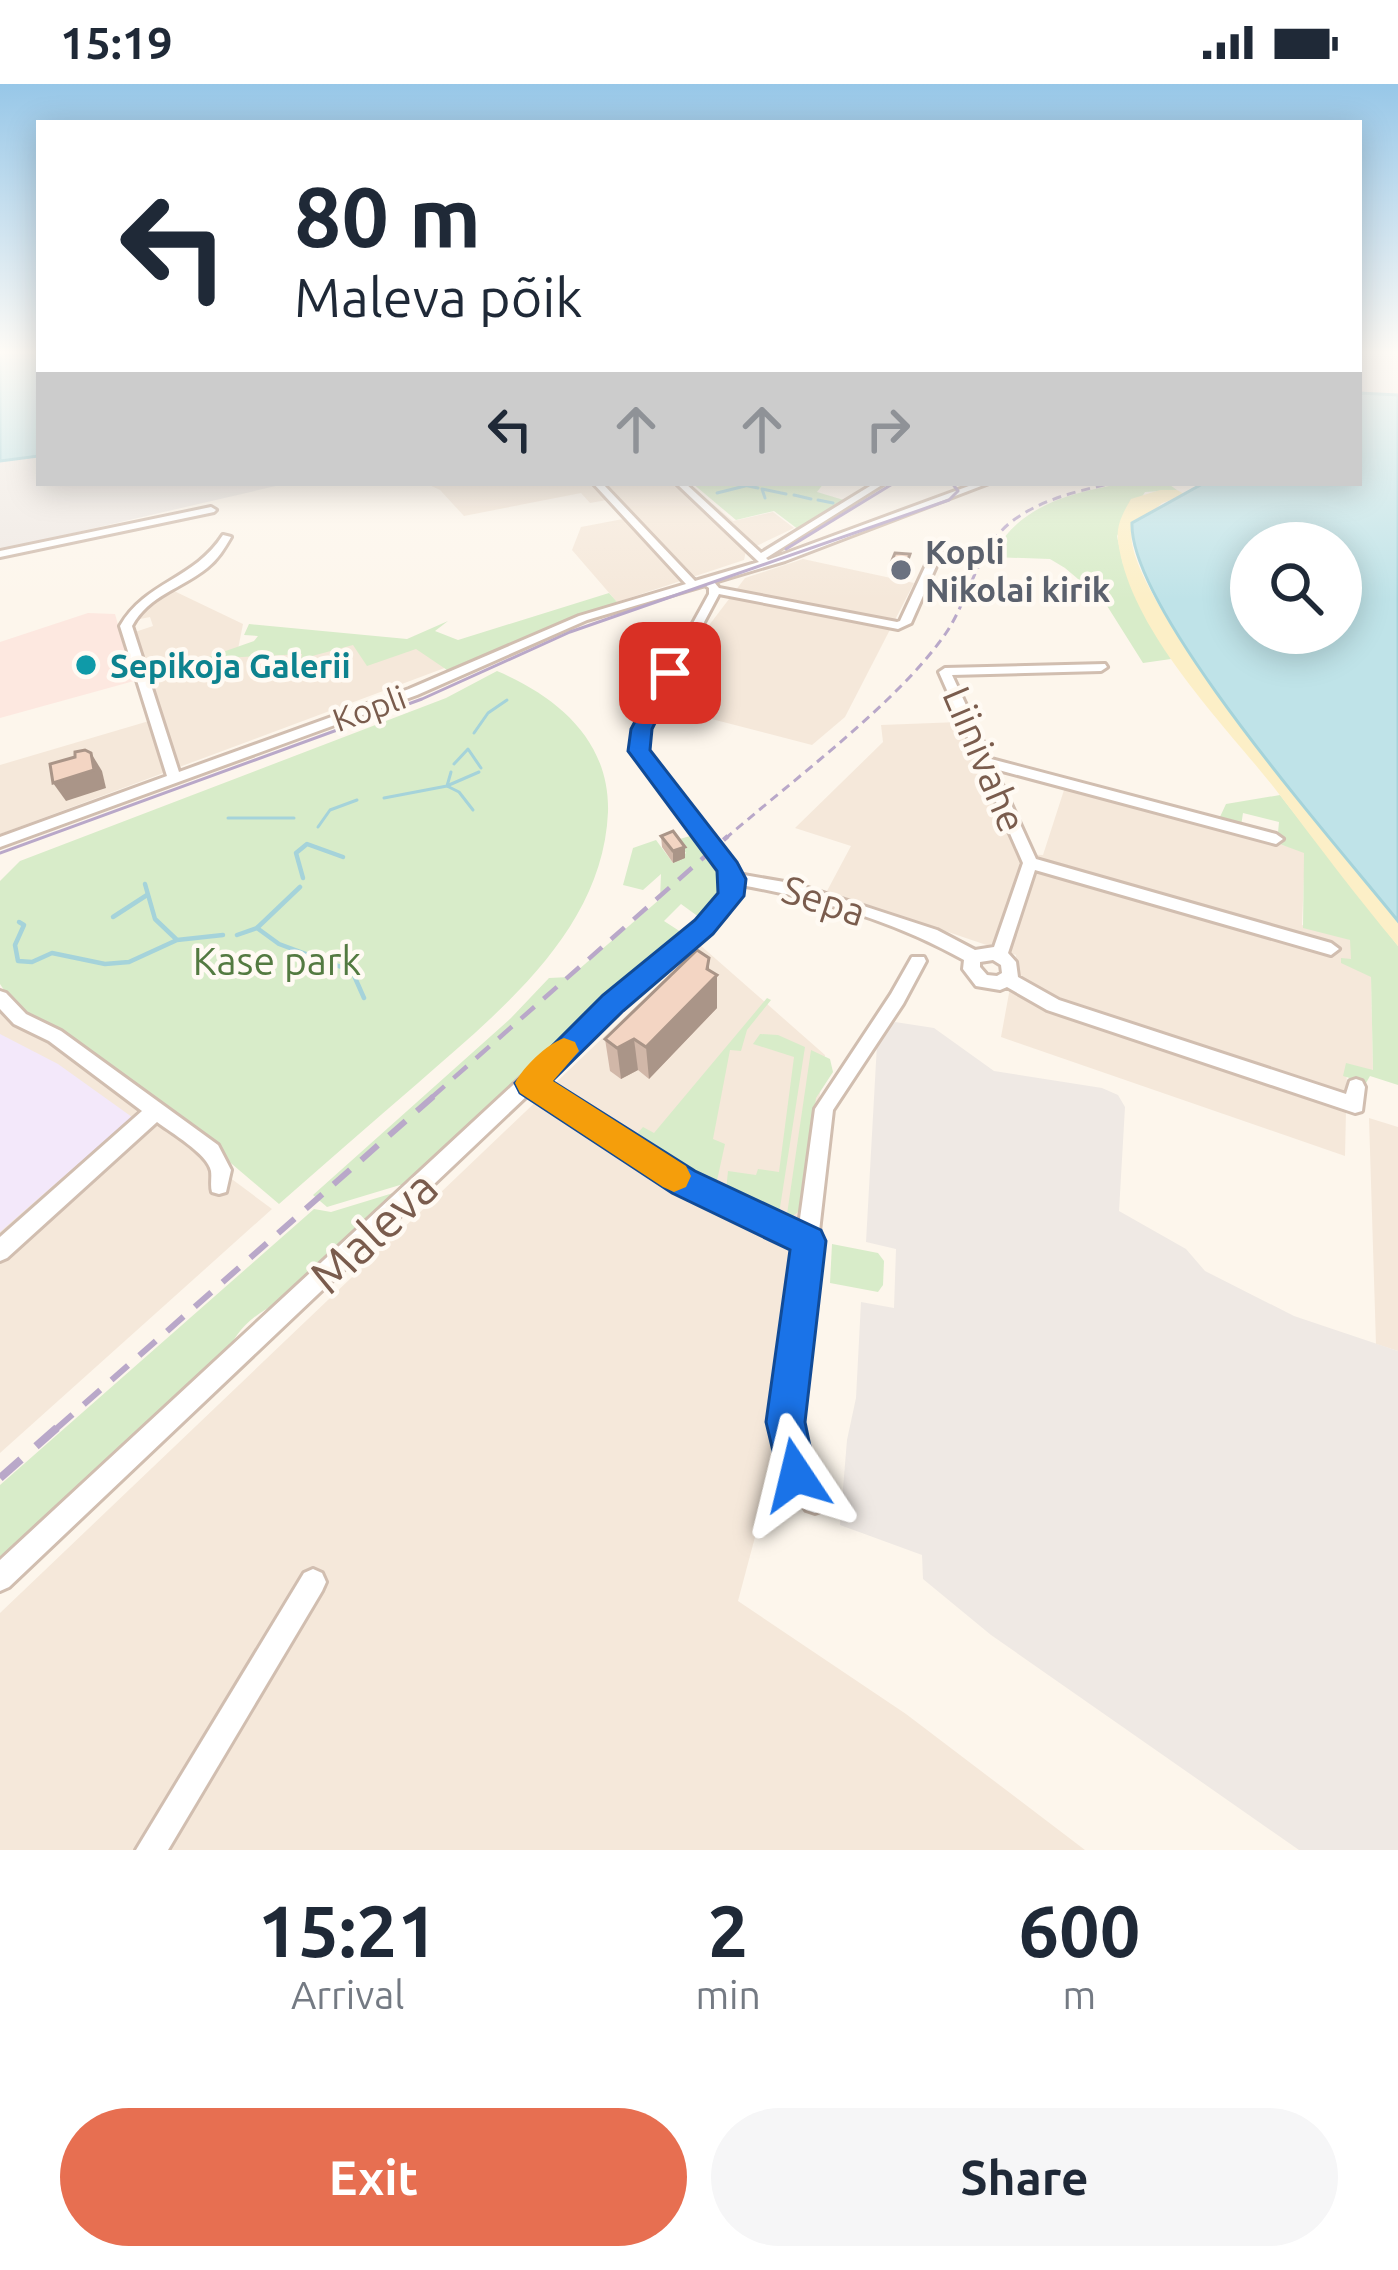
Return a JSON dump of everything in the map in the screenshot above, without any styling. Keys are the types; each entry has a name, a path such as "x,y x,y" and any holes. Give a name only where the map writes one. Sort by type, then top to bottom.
{"street":[{"path":"600,486 704,585 890,625 905,623 939,548"},
{"path":"683,486 764,560"},
{"name":"Kopli","path":"764,560 876,486"},
{"name":"Kopli","path":"0,842 470,669 583,618 704,585 968,486"},
{"path":"0,554 212,510"},
{"path":"175,779 126,626 142,604 209,566 226,537"},
{"name":"Sepa","path":"704,585 641,729 639,751 733,879 759,879 911,927 973,957 971,969 982,981 994,984 1008,979 1053,1005 1355,1106 1356,1087"},
{"name":"Liinivahe","path":"999,955 1030,863 945,672 1101,667"},
{"path":"988,763 1276,839"},
{"path":"1030,863 1330,950"},
{"name":"Maleva","path":"0,1578 613,1003 719,913 731,896 733,879"},
{"path":"973,957 982,952 999,955 1010,966 1008,979"},
{"path":"815,1501 796,1475 785,1422 824,1108 849,1065 900,999 918,961"},
{"path":"0,998 20,1019 87,1058 212,1151 221,1170 219,1185"},
{"path":"530,1083 684,1182 808,1241"},
{"path":"0,1251 154,1112"},
{"path":"151,1850 313,1582"}],"shaded area":[{"path":"0,434 36,434 36,486 276,486 0,550"},
{"path":"431,486 692,486 733,521 773,512 794,528 746,551 744,560 617,602 572,550 581,527 623,519 607,500 590,503 581,493 464,516"},
{"path":"803,559 914,583 845,717 812,745 665,707 675,670 745,578"},
{"path":"172,590 243,624 238,649 357,643 428,648 450,666 0,834 0,765 149,721 135,632 153,626 150,617 135,620 147,605"},
{"path":"88,613 115,614 134,681 0,718 0,642"},
{"path":"959,722 1018,854 1043,855 1065,787 1305,851 1302,925 1351,940 1371,976 1373,1073 1347,1065 1345,1156 1001,1037 1016,955 827,891 851,846 795,828 883,742 881,725"},
{"path":"700,945 825,1055 768,1488 738,1601 906,1714 1085,1850 0,1850 0,1613"},
{"path":"0,1007 272,1209 0,1453"},
{"path":"895,1022 934,1028 994,1071 1102,1088 1118,1095 1125,1107 1119,1211 1186,1249 1205,1271 1294,1316 1398,1351 1398,1850 1299,1850 991,1635 923,1579 922,1555 840,1525 847,1440 856,1398 861,1302 894,1308 896,1249 866,1242 877,1044"},
{"path":"0,1034 58,1064 132,1117 0,1232"},
{"path":"1369,1118 1398,1127 1398,1351 1376,1344"}],"green space":[{"path":"696,486 822,486 817,492 847,501 799,530 774,511 736,520"},
{"path":"1110,486 1171,486 1177,490 1145,492 1117,536 1123,564 1171,659 1143,663 1104,601 1050,559 992,557 1003,539 1031,513"},
{"path":"609,593 617,602 447,670 416,649 367,666 353,645 301,659 302,654 203,659 254,641 258,636 244,635 249,624 407,639 448,621 435,631 458,640"},
{"name":"Kase park","path":"497,671 559,708 590,743 600,764 608,812 602,855 588,894 567,931 513,997 279,1204 145,1090 14,1005 0,984 0,881 20,861 446,698"},
{"path":"1280,795 1398,946 1398,1085 1370,1076 1366,1083 1343,1076 1346,1063 1373,1070 1371,977 1341,963 1341,958 1351,959 1350,940 1303,928 1304,853 1277,843 1279,822 1243,813 1241,826 1219,819 1226,804"},
{"path":"694,835 724,876 722,896 703,920 681,904 664,921 684,934 613,992 411,1187 400,1185 327,1207 313,1195 511,1018 549,978 570,977 660,899 661,874 643,890 623,885 633,848 656,840 673,863 686,853 676,840"},
{"path":"767,998 771,1000 747,1030 741,1051 730,1050 713,1139 725,1144 716,1185 635,1136 643,1127 654,1133"},
{"path":"760,1034 778,1035 805,1047 779,1214 726,1191 728,1171 779,1172 794,1057 753,1044"},
{"path":"811,1050 830,1059 833,1072 816,1098 802,1209 786,1221"},
{"path":"403,1190 278,1303 245,1325 225,1359 0,1567 0,1485 314,1209 331,1212"},
{"path":"832,1244 878,1253 884,1261 878,1292 830,1283"}],"sand":[{"path":"1160,490 1186,495 1162,503 1132,531 1138,563 1161,609 1242,727 1398,921 1398,946 1183,675 1141,609 1126,575 1118,530 1131,499"}],"water":[{"path":"0,434 36,434 36,456 0,461"},
{"path":"1362,434 1398,434 1398,921 1241,726 1164,611 1140,562 1132,523 1199,486 1362,486"}],"building":[{"path":"895,553 910,554 906,565 891,563"},
{"path":"85,750 91,753 94,770 53,783 50,764"},
{"path":"673,831 685,847 673,851 661,836"},
{"path":"697,950 709,958 707,969 717,975 646,1047 634,1039 617,1048 605,1039"}],"waterway":[{"path":"717,493 745,486"},
{"path":"748,486 758,488"},
{"path":"765,498 762,489 786,494"},
{"path":"794,495 811,499"},
{"path":"701,498 724,518"},
{"path":"818,500 833,503"},
{"path":"786,537 805,526"},
{"path":"474,733 488,713 507,700"},
{"path":"454,764 468,749 481,768"},
{"path":"447,786 451,772"},
{"path":"449,785 479,772"},
{"path":"384,798 447,786"},
{"path":"447,786 459,792 473,810"},
{"path":"318,827 330,810 357,800"},
{"path":"228,818 294,818"},
{"path":"303,878 296,853 307,844 343,857"},
{"path":"145,884 155,919 176,939"},
{"path":"257,928 300,887"},
{"path":"113,917 147,895"},
{"path":"19,922 24,925 15,945 18,961 32,962 52,953 105,964 129,962 177,940 223,935"},
{"path":"237,935 257,928"},
{"path":"257,928 279,944 352,971 364,998"}],"tram line":[{"path":"786,549 889,486"},
{"path":"0,853 422,699 570,632 949,500 958,491 954,486"}],"railway":[{"path":"725,839 872,714 925,660 954,620 990,546 1011,522 1047,502 1101,486"},
{"path":"431,1098 728,836"},
{"path":"56,1429 435,1095"},
{"path":"0,1478 59,1426"}],"slow traffic":[{"path":"564,1051 530,1083 674,1176"}],"place":[{"name":"Kopli Nikolai kirik","path":"901,570"},
{"name":"Sepikoja Galerii","path":"86,665"}],"route":[{"path":"670,673 641,729 639,751 729,868 731,896 704,927 613,1003 530,1083 684,1182 808,1241 785,1422 796,1475"}]}
